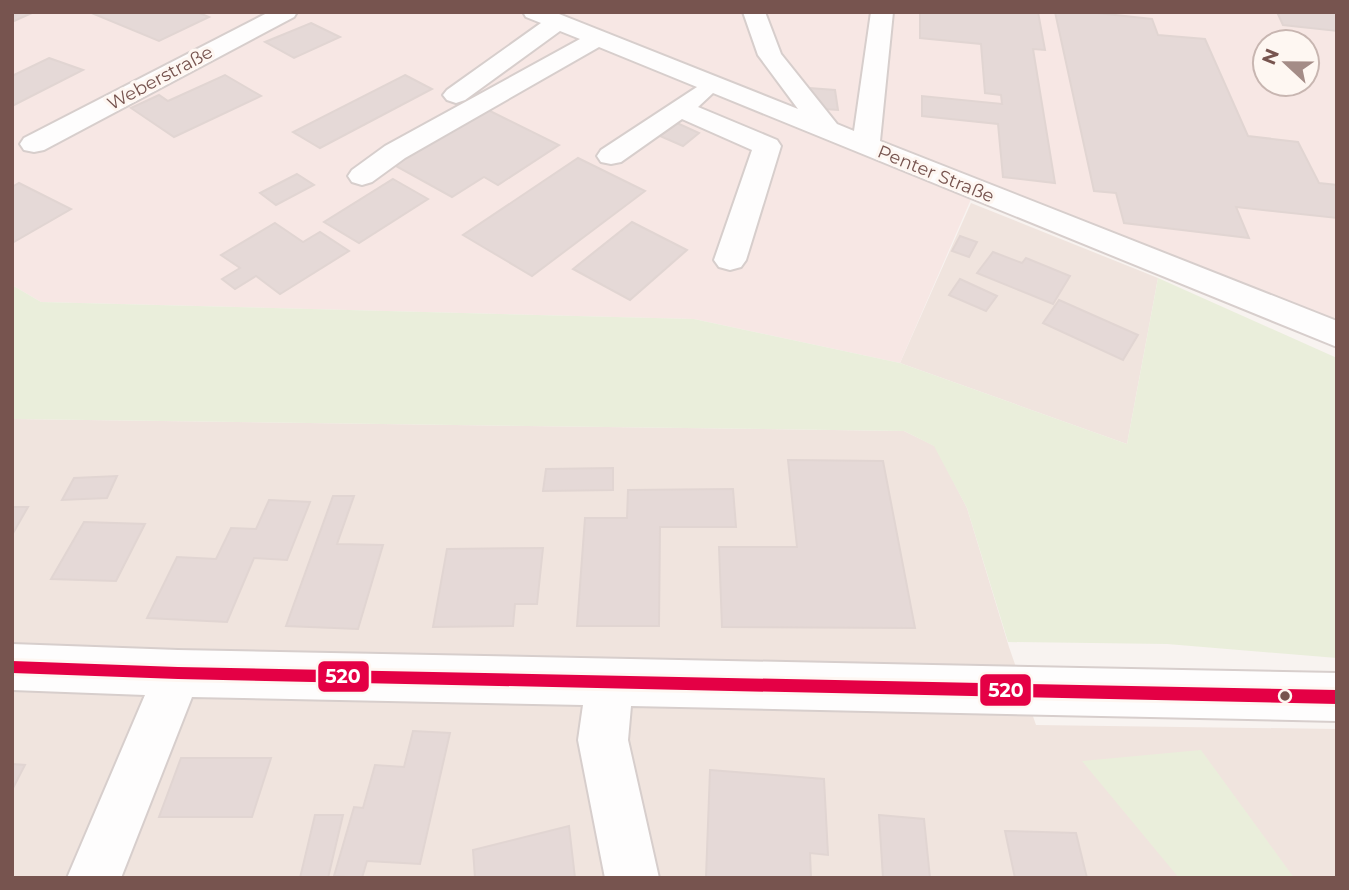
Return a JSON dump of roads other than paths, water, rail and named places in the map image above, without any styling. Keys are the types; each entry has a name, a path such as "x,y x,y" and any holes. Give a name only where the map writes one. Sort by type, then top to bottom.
{"street":[{"name":"Weberstraße","path":"34,144 286,12"},
{"path":"754,12 770,55 829,131"},
{"path":"866,145 882,12"},
{"path":"367,144 446,101 542,32 547,17"},
{"name":"Penter Straße","path":"547,17 1337,335"},
{"path":"362,176 395,152 598,38"},
{"path":"611,156 713,84"},
{"path":"679,108 767,146 730,260"},
{"path":"12,667 609,683 1337,697"},
{"path":"94,878 178,673"},
{"path":"609,683 603,740 632,878"}]}
